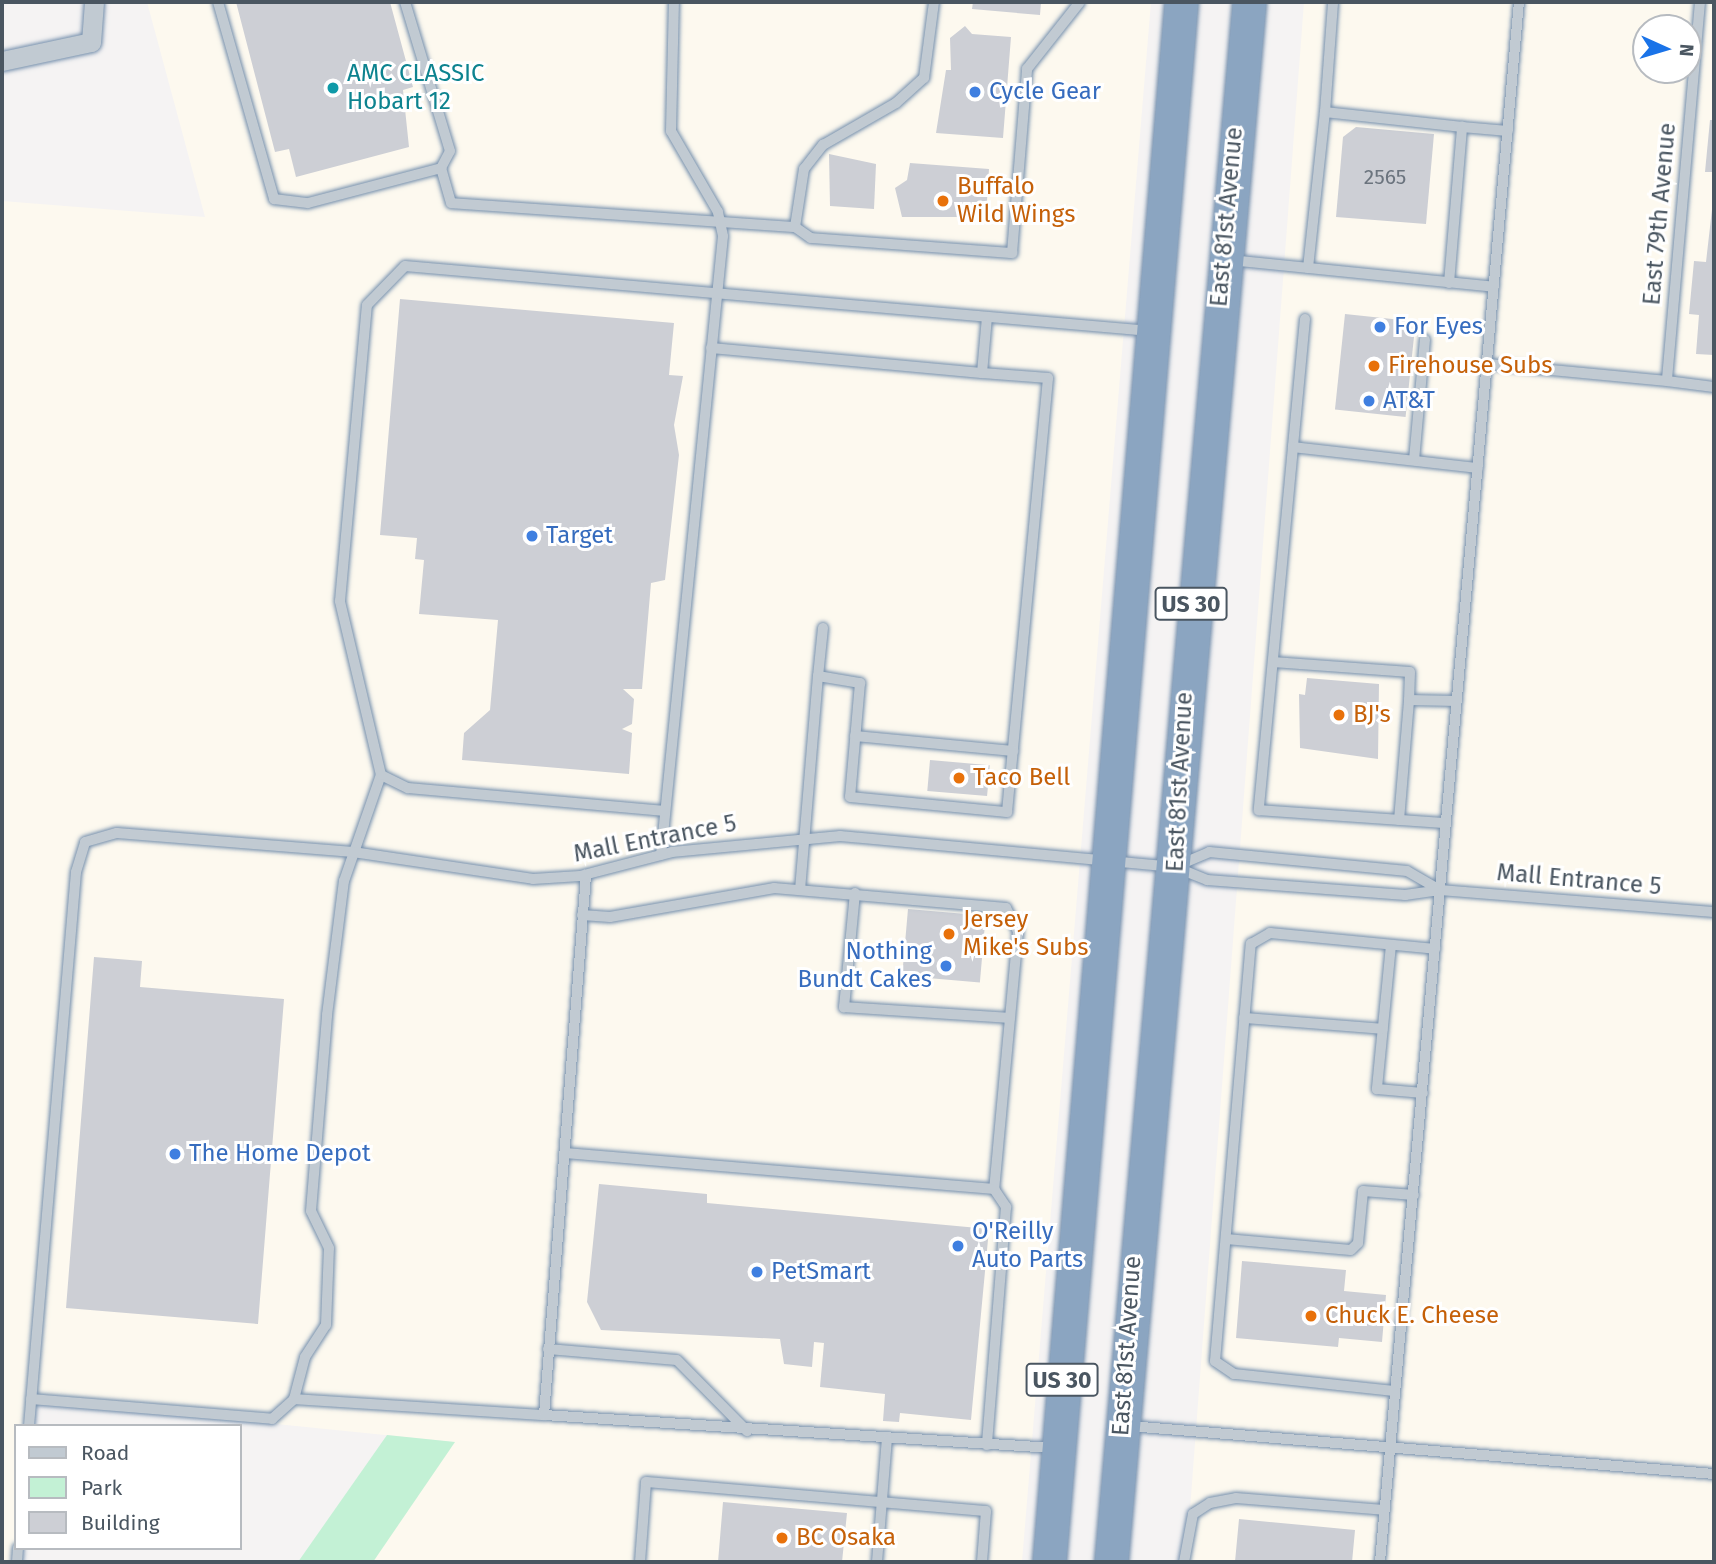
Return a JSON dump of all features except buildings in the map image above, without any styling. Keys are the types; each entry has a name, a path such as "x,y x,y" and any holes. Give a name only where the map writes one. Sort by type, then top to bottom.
{"highway":[{"name":"US 30","path":"1049,1562 1181,2"},
{"name":"East 81st Avenue","path":"1111,1562 1121,1425 1175,867 1222,260 1249,2"}],"street":[{"path":"2,61 92,43 94,2"}],"lane":[{"path":"218,2 274,199 308,203 442,168"},
{"path":"405,2 450,151 442,168 451,203 795,227 811,238 1012,253 1027,69 1080,2"},
{"path":"661,855 711,348 720,223 671,131 674,2"},
{"path":"795,227 804,169 823,145 896,103 924,78 934,2"},
{"path":"1308,268 1325,112 1333,2"},
{"path":"1380,1562 1519,2"},
{"name":"East 79th Avenue","path":"1667,381 1700,2"},
{"path":"1325,112 1508,131"},
{"path":"1449,283 1462,127"},
{"path":"1222,260 1494,287"},
{"path":"29,1424 31,1399 272,1419 294,1399 305,1357 326,1325 329,1248 311,1211 327,1015 353,852 381,775 340,601 367,305 405,266 1153,331"},
{"path":"982,373 988,317"},
{"path":"1305,319 1259,810 1446,823"},
{"path":"1414,460 1425,340"},
{"path":"711,348 1048,379 1007,811 850,797 860,682 818,676"},
{"path":"1488,364 1714,387"},
{"path":"1293,447 1478,468"},
{"path":"800,890 823,628"},
{"path":"1273,662 1410,672 1399,820"},
{"path":"1409,700 1457,701"},
{"path":"855,736 1013,751"},
{"path":"381,775 408,788 665,811"},
{"name":"Mall Entrance 5","path":"31,1399 76,872 85,842 117,833 353,852 533,879 586,875 661,855 805,836 1175,867 1207,880 1405,895 1440,890 1714,912"},
{"name":"Mall Entrance 5","path":"1175,867 1209,852 1407,871 1440,890"},
{"path":"544,1415 586,875"},
{"path":"582,915 642,913 740,890 855,893 1006,908 1018,932 994,1189 1006,1207 987,1445"},
{"path":"855,893 844,1007 1010,1018"},
{"path":"1394,1391 1234,1374 1218,1367 1244,1018 1251,944 1261,933 1435,949"},
{"path":"1391,945 1377,1089 1423,1093"},
{"path":"1244,1018 1383,1029"},
{"path":"565,1153 994,1189"},
{"path":"1226,1238 1351,1250 1358,1243 1363,1191 1414,1195"},
{"path":"548,1349 677,1360 747,1431"},
{"path":"294,1399 747,1431 1057,1448"},
{"path":"1121,1425 1714,1474"},
{"path":"877,1562 887,1439"},
{"path":"640,1562 646,1482 986,1511 982,1562"},
{"path":"1184,1562 1193,1514 1210,1503 1236,1498 1384,1510"}],"shaded area":[{"path":"147,2 1151,2 1022,1562 371,1562 454,1442 31,1399 29,1424 14,1424 14,1550 17,1550 17,1562 2,1562 2,201 205,217"},
{"path":"1304,2 1714,2 1714,1562 1186,1562"}],"green space":[{"path":"387,1435 455,1442 373,1562 298,1562"}],"place":[{"name":"AMC CLASSIC Hobart 12","path":"333,88"},
{"name":"Cycle Gear","path":"975,92"},
{"name":"Buffalo Wild Wings","path":"943,201"},
{"name":"For Eyes","path":"1380,327"},
{"name":"Firehouse Subs","path":"1374,366"},
{"name":"AT&T","path":"1369,401"},
{"name":"Target","path":"532,536"},
{"name":"BJ's","path":"1339,715"},
{"name":"Taco Bell","path":"959,778"},
{"name":"Jersey Mike's Subs","path":"949,934"},
{"name":"Nothing Bundt Cakes","path":"946,966"},
{"name":"The Home Depot","path":"175,1154"},
{"name":"O'Reilly Auto Parts","path":"958,1246"},
{"name":"PetSmart","path":"757,1272"},
{"name":"Chuck E. Cheese","path":"1311,1316"},
{"name":"BC Osaka","path":"782,1538"}]}
